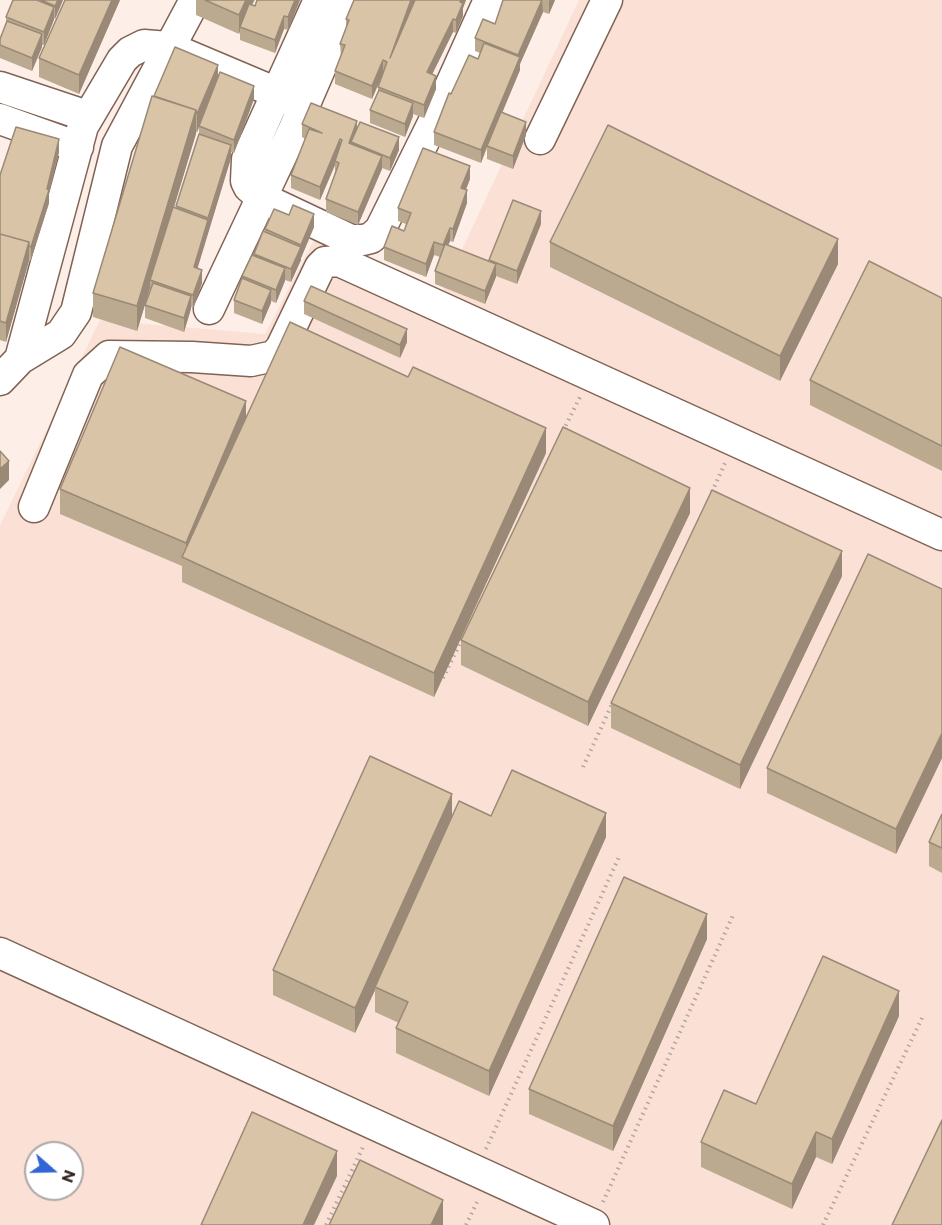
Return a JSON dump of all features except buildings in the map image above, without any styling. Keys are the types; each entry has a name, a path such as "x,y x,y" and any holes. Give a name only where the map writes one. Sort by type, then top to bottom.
{"street":[{"path":"0,380 20,359 61,334 76,312 117,146 195,0"},
{"path":"295,90 319,0"},
{"path":"350,0 295,90 248,159 246,181 249,188 262,198 351,240 372,238 380,230 433,124 489,0"},
{"path":"540,139 607,0"},
{"path":"20,359 82,133 122,60 130,52 144,45 173,38 295,90"},
{"path":"0,87 82,133 117,146"},
{"path":"0,118 82,133"},
{"path":"209,309 262,198"},
{"path":"34,507 88,375 109,356 251,361 274,356 281,348 325,262 339,261 942,535"},
{"path":"0,953 593,1225"}],"path":[{"path":"560,438 591,375"},
{"path":"710,495 736,441"},
{"path":"443,678 463,636"},
{"path":"583,767 619,691"},
{"path":"475,1171 618,857"},
{"path":"593,1225 734,914"},
{"path":"823,1225 922,1018"},
{"path":"326,1225 373,1125"}],"shaded area":[{"path":"579,0 942,0 942,1225 0,1225 0,525 100,320 265,334 316,236 441,294"}]}
